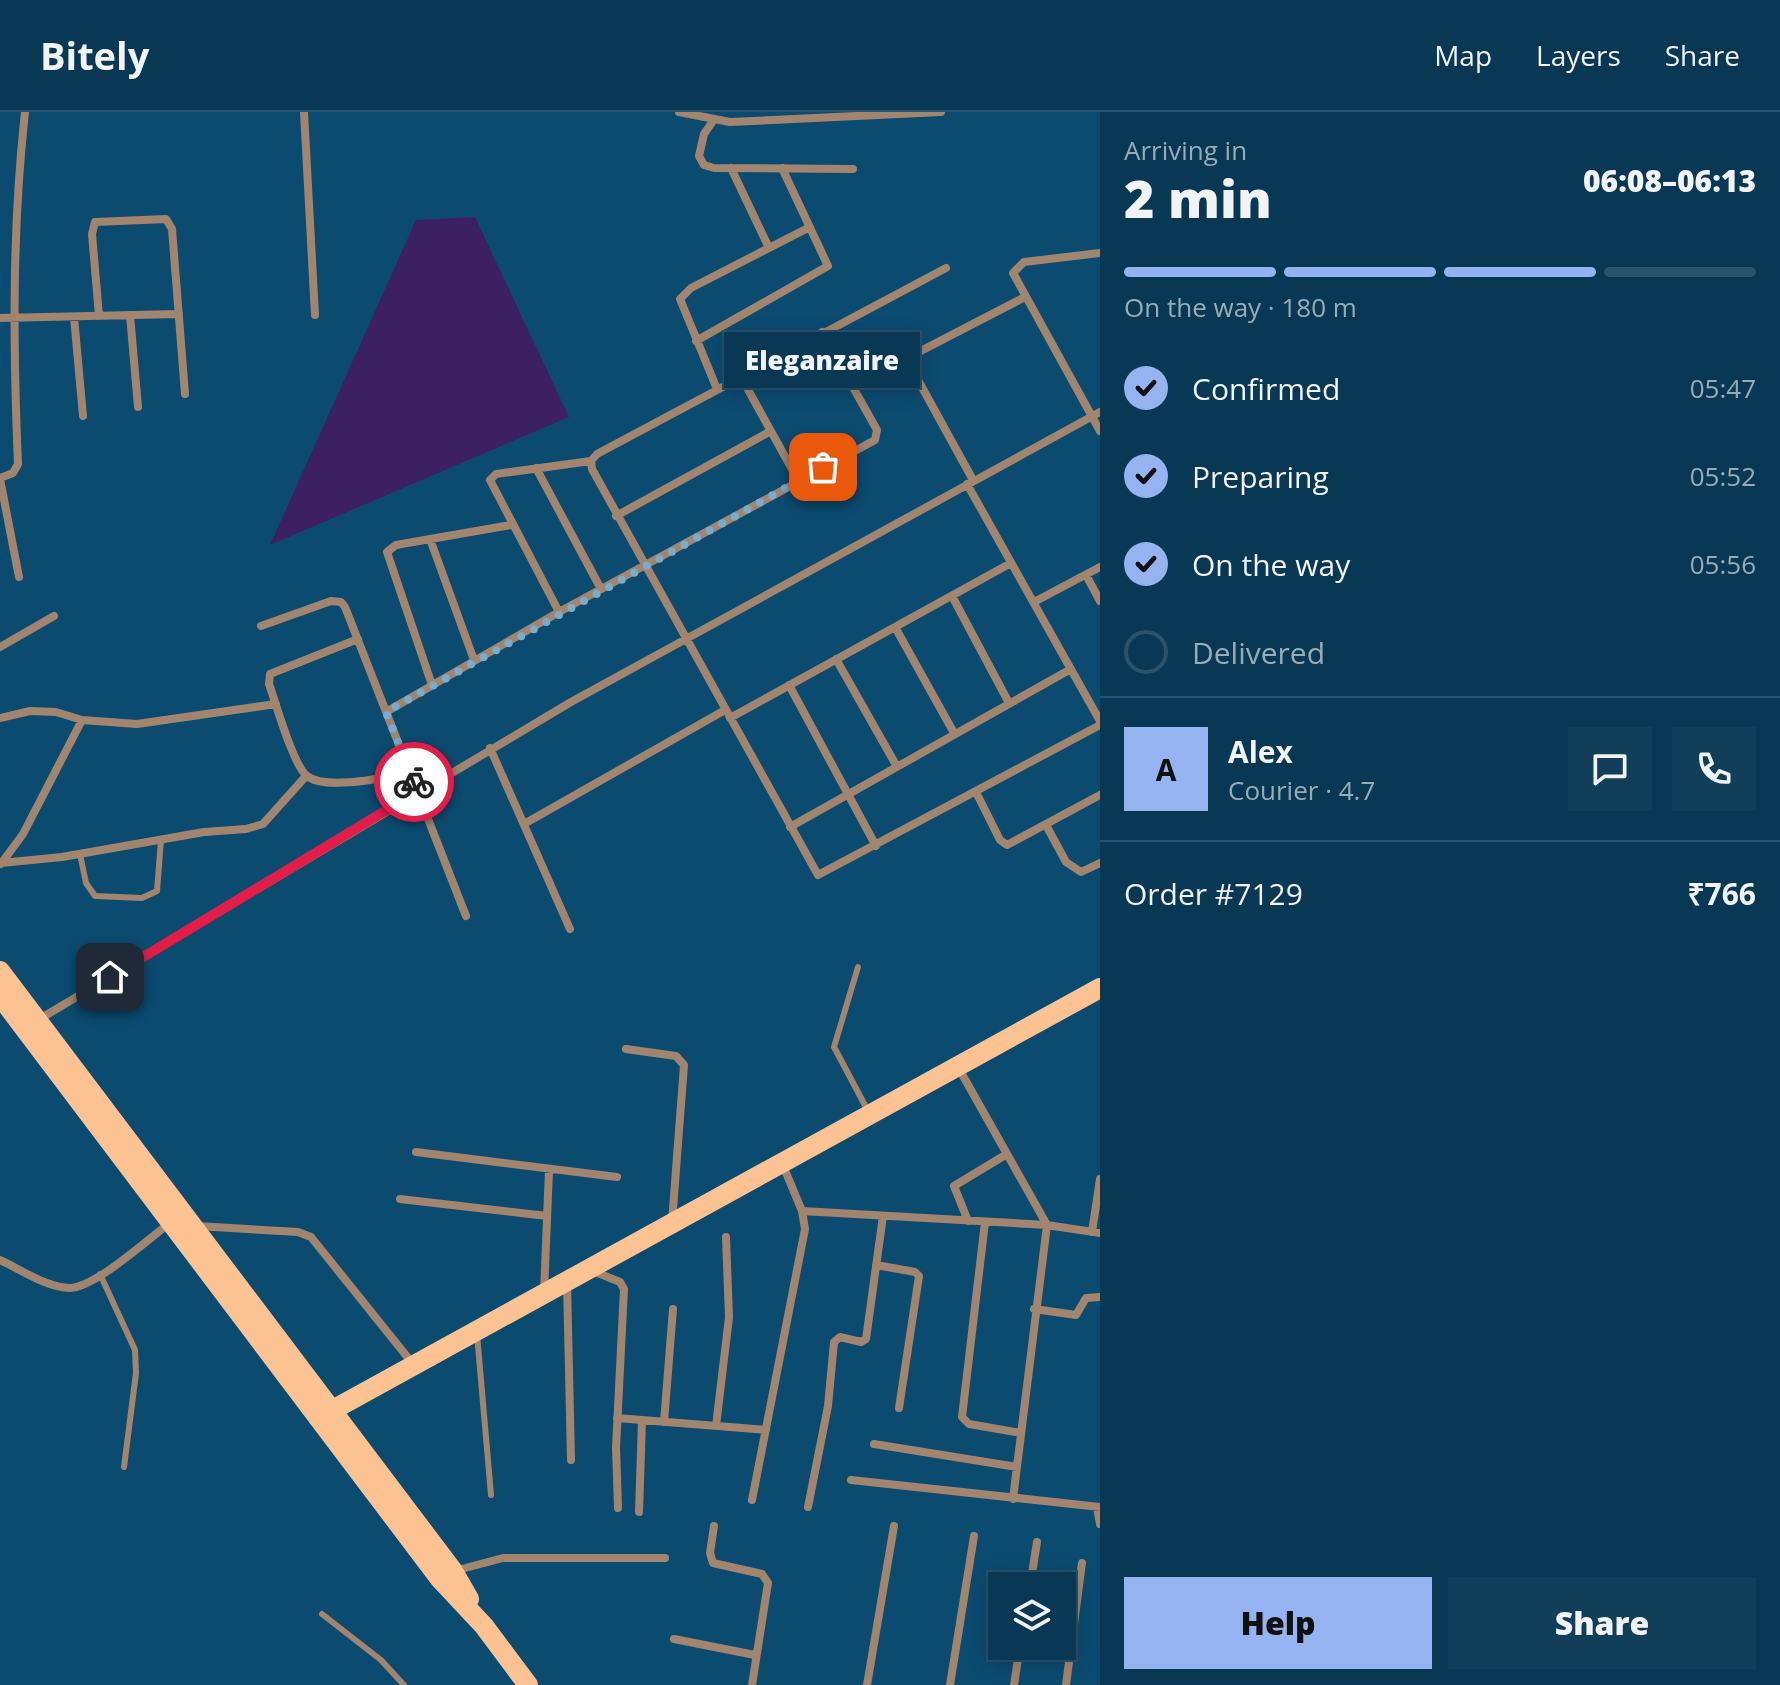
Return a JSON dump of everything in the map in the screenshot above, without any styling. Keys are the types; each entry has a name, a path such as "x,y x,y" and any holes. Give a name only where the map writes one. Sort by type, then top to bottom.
{"main road":[{"path":"0,971 5,1000 171,1222 453,1571 484,1626"},
{"path":"325,1415 1100,988"},
{"path":"5,1000 37,1020 192,1226 440,1579 484,1626 528,1685"}],"street":[{"path":"19,577 0,478 13,473 18,464 12,319 18,177 25,112"},
{"path":"304,112 315,315"},
{"path":"679,112 713,121 809,121 941,112"},
{"path":"713,121 704,134 699,156 704,165 853,169"},
{"path":"731,168 769,248"},
{"path":"696,341 825,270 828,261 782,168"},
{"path":"99,316 92,234 95,222 161,218 172,229 185,394"},
{"path":"717,389 680,306 684,293 810,227"},
{"path":"1100,253 1018,264 1013,273 1096,415 1100,431"},
{"path":"559,612 490,480 496,474 591,461 597,454 946,268"},
{"path":"853,386 1025,297"},
{"path":"0,318 179,314"},
{"path":"130,315 138,407"},
{"path":"74,317 83,416"},
{"path":"386,712 559,612 878,436 822,332"},
{"path":"591,461 643,566 818,875 1100,723 1011,563 907,360"},
{"path":"741,377 798,480"},
{"path":"37,1020 490,748 1096,415"},
{"path":"616,516 771,431"},
{"path":"536,468 601,589"},
{"path":"432,685 387,552 396,545 511,525"},
{"path":"430,539 474,660"},
{"path":"524,824 727,714 789,685 1011,563"},
{"path":"1034,602 1100,567"},
{"path":"1086,575 1100,601"},
{"path":"952,596 1009,703"},
{"path":"261,626 336,600 345,607 466,916"},
{"path":"0,647 54,616"},
{"path":"895,627 954,733"},
{"path":"306,776 269,679 274,670 358,639"},
{"path":"836,659 896,765"},
{"path":"790,827 1071,669"},
{"path":"789,685 876,846"},
{"path":"0,718 30,711 56,712 82,720 137,724 276,704"},
{"path":"0,864 23,834 82,720"},
{"path":"490,748 570,929"},
{"path":"306,776 352,782 411,773"},
{"path":"0,864 246,829 263,824 306,776"},
{"path":"976,792 1000,840 1007,845 1100,795"},
{"path":"1046,825 1071,868 1081,872 1100,863"},
{"path":"626,1049 676,1056 684,1065 672,1223"},
{"path":"957,1066 1047,1225 1034,1309 1013,1499"},
{"path":"416,1152 617,1177"},
{"path":"968,1221 954,1186 1007,1154"},
{"path":"752,1500 803,1247 802,1211 782,1162"},
{"path":"544,1293 549,1170"},
{"path":"802,1211 1047,1225 1096,1233 1100,1179"},
{"path":"400,1199 547,1216"},
{"path":"808,1507 828,1406 834,1342 840,1337 861,1342 866,1339 883,1216"},
{"path":"0,1260 57,1286 72,1288 100,1274 171,1222"},
{"path":"985,1222 962,1417 969,1424 1021,1433"},
{"path":"192,1226 298,1232 311,1237 414,1365"},
{"path":"716,1426 729,1317 726,1237"},
{"path":"876,1265 915,1272 919,1276 899,1408"},
{"path":"589,1269 620,1282 624,1289 617,1418 618,1508"},
{"path":"567,1281 571,1460"},
{"path":"1034,1309 1076,1315 1086,1298 1100,1297"},
{"path":"664,1422 673,1309"},
{"path":"617,1418 766,1430"},
{"path":"639,1512 642,1420"},
{"path":"874,1444 1017,1467"},
{"path":"851,1480 1098,1507 1100,1524"},
{"path":"714,1526 710,1553 713,1563 762,1574 768,1583 752,1685"},
{"path":"867,1685 894,1526"},
{"path":"950,1685 974,1536"},
{"path":"1032,1572 1037,1542"},
{"path":"453,1571 503,1558 665,1558"},
{"path":"1066,1685 1082,1563"},
{"path":"674,1639 755,1655"},
{"path":"1014,1685 1018,1660"}],"lane":[{"path":"80,854 86,883 95,896 142,898 157,891 160,882 161,840"},
{"path":"858,967 834,1047 870,1114"},
{"path":"100,1274 135,1350 136,1373 124,1467"},
{"path":"477,1331 491,1495"},
{"path":"322,1614 381,1660 404,1685"}],"shaded area":[{"path":"475,217 569,417 270,545 416,220"}],"way so far":[{"path":"414,782 386,712 559,612 823,467"}],"place":[{"name":"Eleganzaire","path":"823,467"}],"route":[{"path":"110,977 418,791 414,782"}]}
